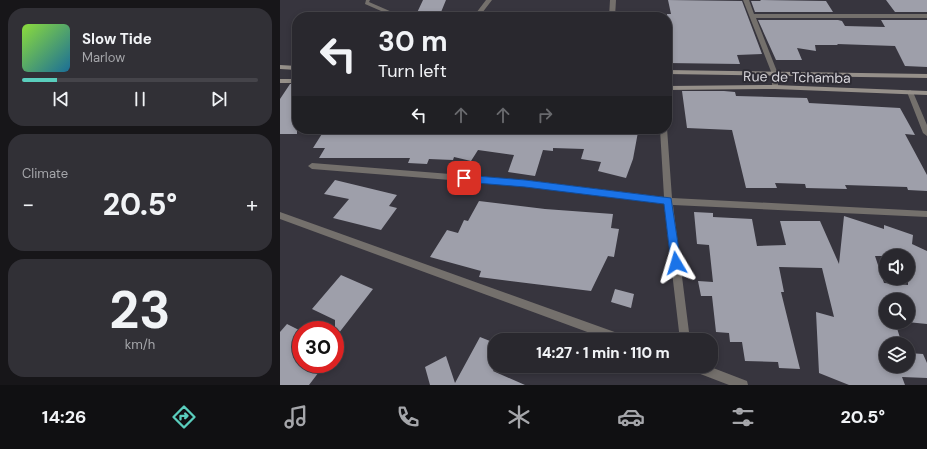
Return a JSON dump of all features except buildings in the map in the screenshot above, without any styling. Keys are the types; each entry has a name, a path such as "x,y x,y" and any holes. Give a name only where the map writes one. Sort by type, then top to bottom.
{"street":[{"path":"480,12 490,0"},
{"path":"612,12 613,0"},
{"path":"746,0 775,74 776,87"},
{"path":"752,16 927,16"},
{"path":"280,67 292,68"},
{"name":"Rue de Tchamba","path":"672,72 927,76"},
{"path":"281,82 292,81"},
{"name":"Rue de Tchamba","path":"672,88 776,87 927,93"},
{"path":"910,92 927,132"},
{"path":"664,134 668,201 684,333"},
{"path":"312,166 525,183 668,201 927,214"},
{"path":"280,215 604,333"},
{"path":"712,373 743,385"}],"lane":[{"path":"368,0 367,3 388,12"}],"route":[{"path":"464,178 525,183 668,201 676,263"}]}
